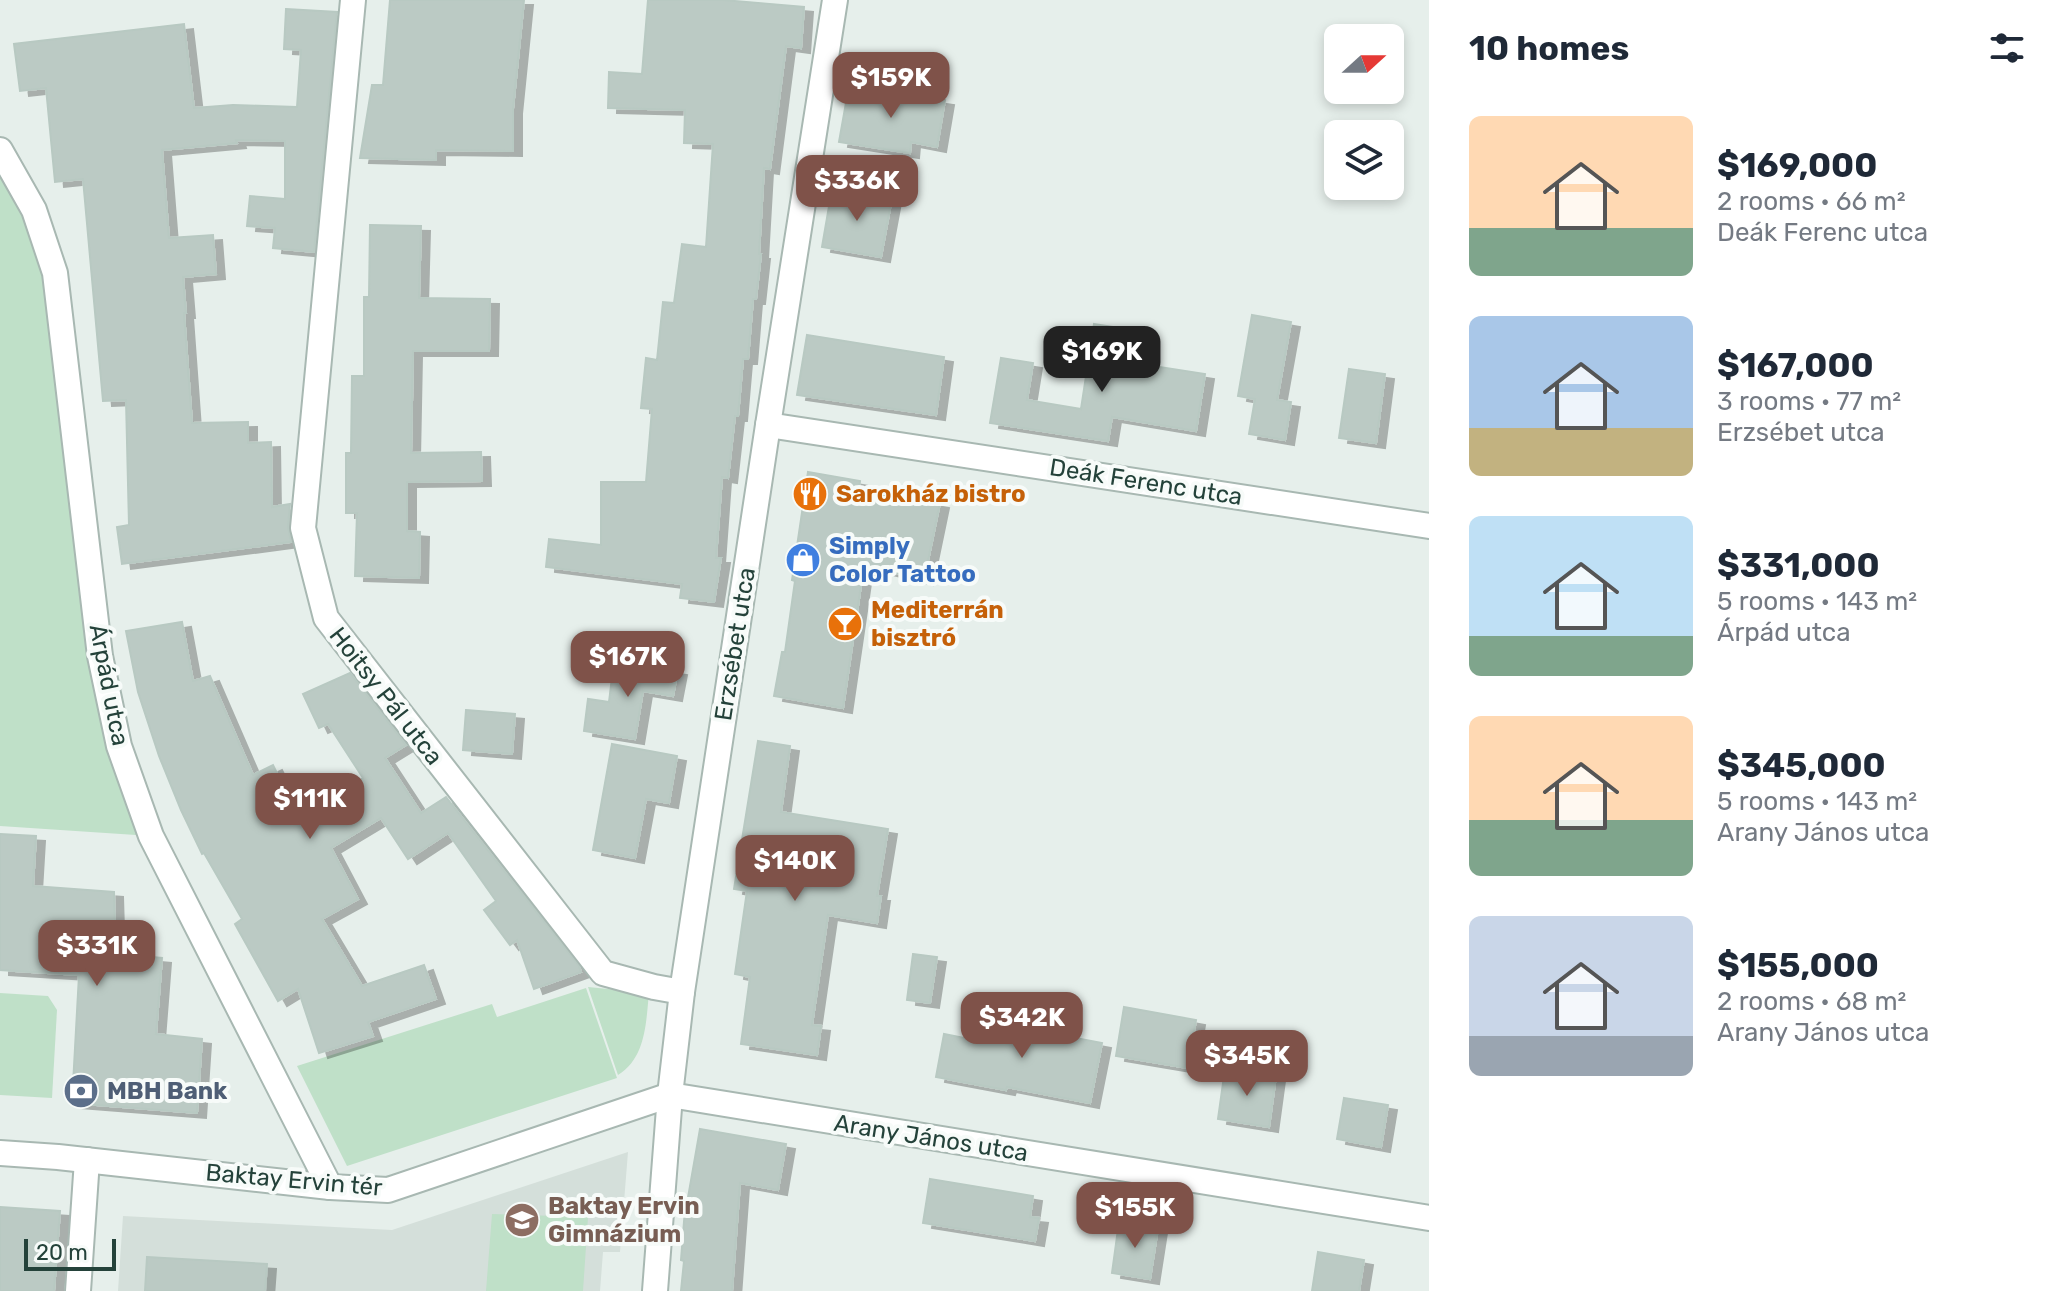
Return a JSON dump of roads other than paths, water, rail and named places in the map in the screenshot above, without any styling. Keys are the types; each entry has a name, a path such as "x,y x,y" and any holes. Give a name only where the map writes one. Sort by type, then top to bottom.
{"street":[{"name":"Hoitsy Pál utca","path":"353,0 303,528 326,618 603,973 682,992"},
{"name":"Erzsébet utca","path":"655,1291 670,1095 682,992 835,0"},
{"name":"Árpád utca","path":"0,150 34,210 55,273 100,656 119,746 151,836 330,1187"},
{"name":"Deák Ferenc utca","path":"768,425 1429,526"},
{"name":"Baktay Ervin tér","path":"0,1153 330,1187 388,1190 670,1095"},
{"name":"Arany János utca","path":"670,1095 1429,1218"},
{"path":"78,1291 87,1160"}],"place":[{"name":"Sarokház bistro","path":"810,494"},
{"name":"Simply Color Tattoo","path":"803,560"},
{"name":"Mediterrán bisztró","path":"845,624"},
{"name":"MBH Bank","path":"81,1091"},
{"name":"Baktay Ervin Gimnázium","path":"522,1220"}]}
